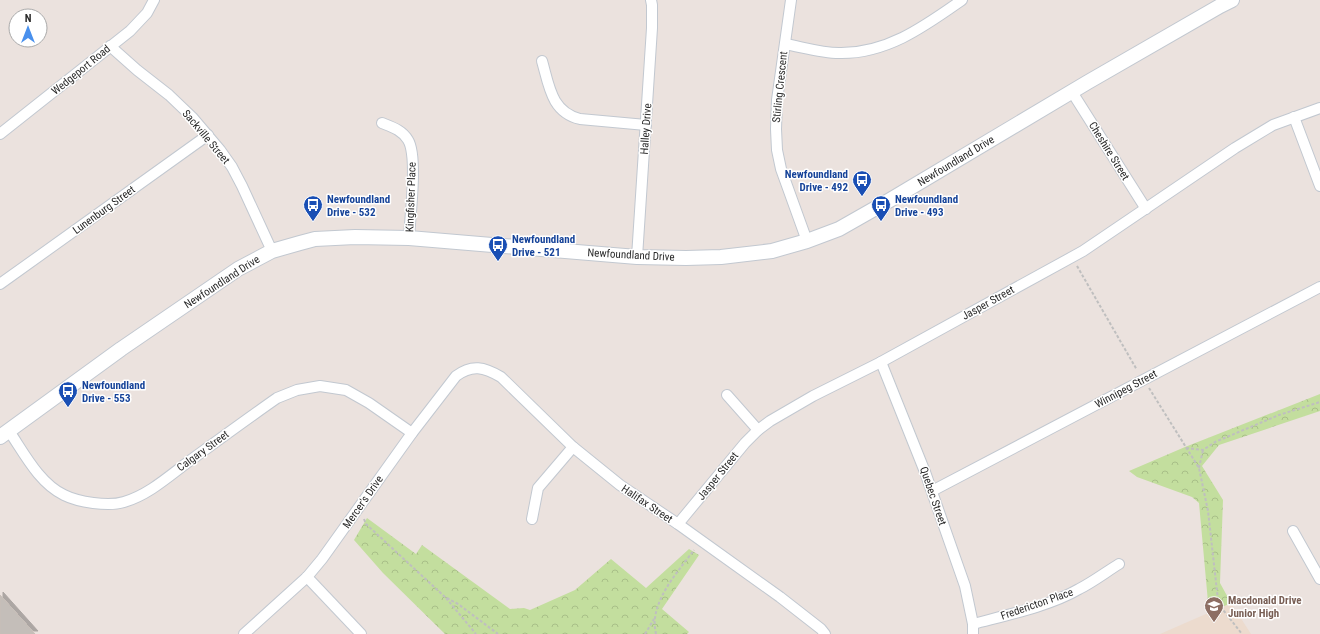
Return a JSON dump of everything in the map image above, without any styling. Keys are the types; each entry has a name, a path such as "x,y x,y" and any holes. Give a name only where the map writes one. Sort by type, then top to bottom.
{"street":[{"name":"Wedgeport Road","path":"0,134 135,26 147,13 154,0"},
{"name":"Halley Drive","path":"638,257 652,28 651,0"},
{"name":"Stirling Crescent","path":"791,0 777,100 777,150 781,169 807,241"},
{"path":"785,44 829,53 840,53 874,48 898,40 920,29 962,0"},
{"name":"Newfoundland Drive","path":"5,434 121,349 238,269 272,251 300,243 331,238 409,238 638,257 686,258 721,257 772,251 807,241 839,229 1232,0"},
{"name":"Sackville Street","path":"110,46 137,70 169,95 208,135 232,168 272,251"},
{"path":"542,61 554,100 559,108 565,113 580,119 646,125"},
{"name":"Cheshire Street","path":"1072,92 1146,209"},
{"name":"Jasper Street","path":"678,524 745,443 770,421 813,396 881,362 1083,251 1235,148 1273,125 1320,108"},
{"path":"1294,117 1320,186"},
{"name":"Kingfisher Place","path":"382,123 396,128 407,139 410,146 413,167 409,238"},
{"name":"Lunenburg Street","path":"0,284 208,135"},
{"name":"Winnipeg Street","path":"932,491 1320,287"},
{"name":"Quebec Street","path":"881,362 932,491 965,586 970,606 973,629"},
{"name":"Mercer's Drive","path":"244,634 307,577 343,530 412,433 456,376 464,370 476,368"},
{"name":"Halifax Street","path":"476,368 489,370 501,377 573,447 620,485 678,524 780,597 821,629 825,634"},
{"name":"Calgary Street","path":"5,434 48,483 64,495 79,501 99,504 123,503 148,491 277,398 297,390 320,386 346,390 369,403 412,433"},
{"path":"727,395 758,430"},
{"path":"532,519 538,488 573,447"},
{"path":"1293,531 1320,579"},
{"name":"Fredericton Place","path":"973,629 1050,602 1078,590 1119,564"},
{"path":"307,577 361,634"}],"path":[{"path":"1077,266 1137,370"},
{"path":"1149,388 1199,468 1208,511 1218,600 1220,606 1242,634"},
{"path":"1199,468 1203,450 1214,442 1279,415 1320,402"},
{"path":"1186,448 1203,450"},
{"path":"364,520 366,524 445,597 476,634"},
{"path":"362,523 366,524"},
{"path":"656,634 655,618 658,605 672,578 694,550"},
{"path":"445,597 458,604 498,634"},
{"path":"645,634 655,618"}],"shaded area":[{"name":"Macdonald Drive Junior High","path":"1231,603 1251,634 1160,634"}],"green space":[{"path":"1320,394 1320,411 1219,445 1202,466 1223,500 1220,583 1231,603 1209,613 1199,503 1192,497 1137,477 1129,471 1185,447"},
{"path":"367,518 416,554 422,545 510,609 524,608 530,610 575,590 611,559 646,588 689,549 699,555 662,609 689,632 687,634 445,634 383,573 354,540"}],"building":[{"path":"0,595 35,634 0,634"}],"place":[{"name":"Newfoundland Drive - 492","path":"862,197"},
{"name":"Newfoundland Drive - 532","path":"313,222"},
{"name":"Newfoundland Drive - 493","path":"881,222"},
{"name":"Newfoundland Drive - 521","path":"498,262"},
{"name":"Newfoundland Drive - 553","path":"68,408"},
{"name":"Macdonald Drive Junior High","path":"1214,623"}]}
